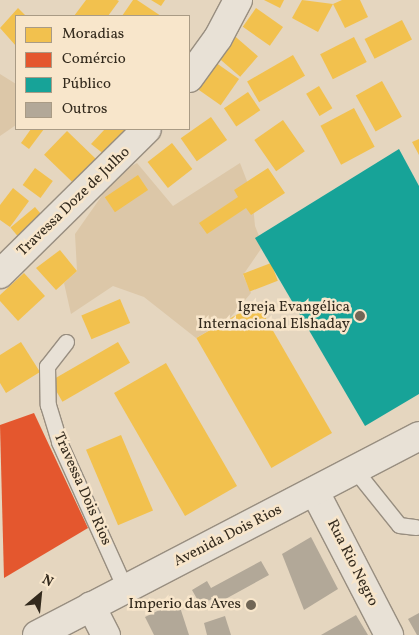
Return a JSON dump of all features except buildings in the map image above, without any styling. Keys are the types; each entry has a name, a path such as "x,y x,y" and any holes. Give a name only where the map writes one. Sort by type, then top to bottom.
{"street":[{"path":"190,76 238,0"},
{"name":"Travessa Doze de Julho","path":"0,274 146,130"},
{"name":"Avenida Dois Rios","path":"37,635 125,588 315,492 419,436"},
{"name":"Rua Rio Negro","path":"315,492 389,635"},
{"path":"91,606 106,635"}],"lane":[{"name":"Travessa Dois Rios","path":"66,342 47,366 45,388 59,442 125,588"},
{"path":"355,470 399,524 416,528"}],"shaded area":[{"path":"0,74 15,83 15,126 0,136"},
{"path":"137,163 173,206 240,163 252,194 255,226 263,246 243,275 251,293 230,318 196,338 144,297 113,286 71,314 64,283 77,271 75,234 117,174"}],"place":[{"name":"Igreja Evangélica Internacional Elshaday","path":"360,316"},
{"name":"Imperio das Aves","path":"251,605"}]}
